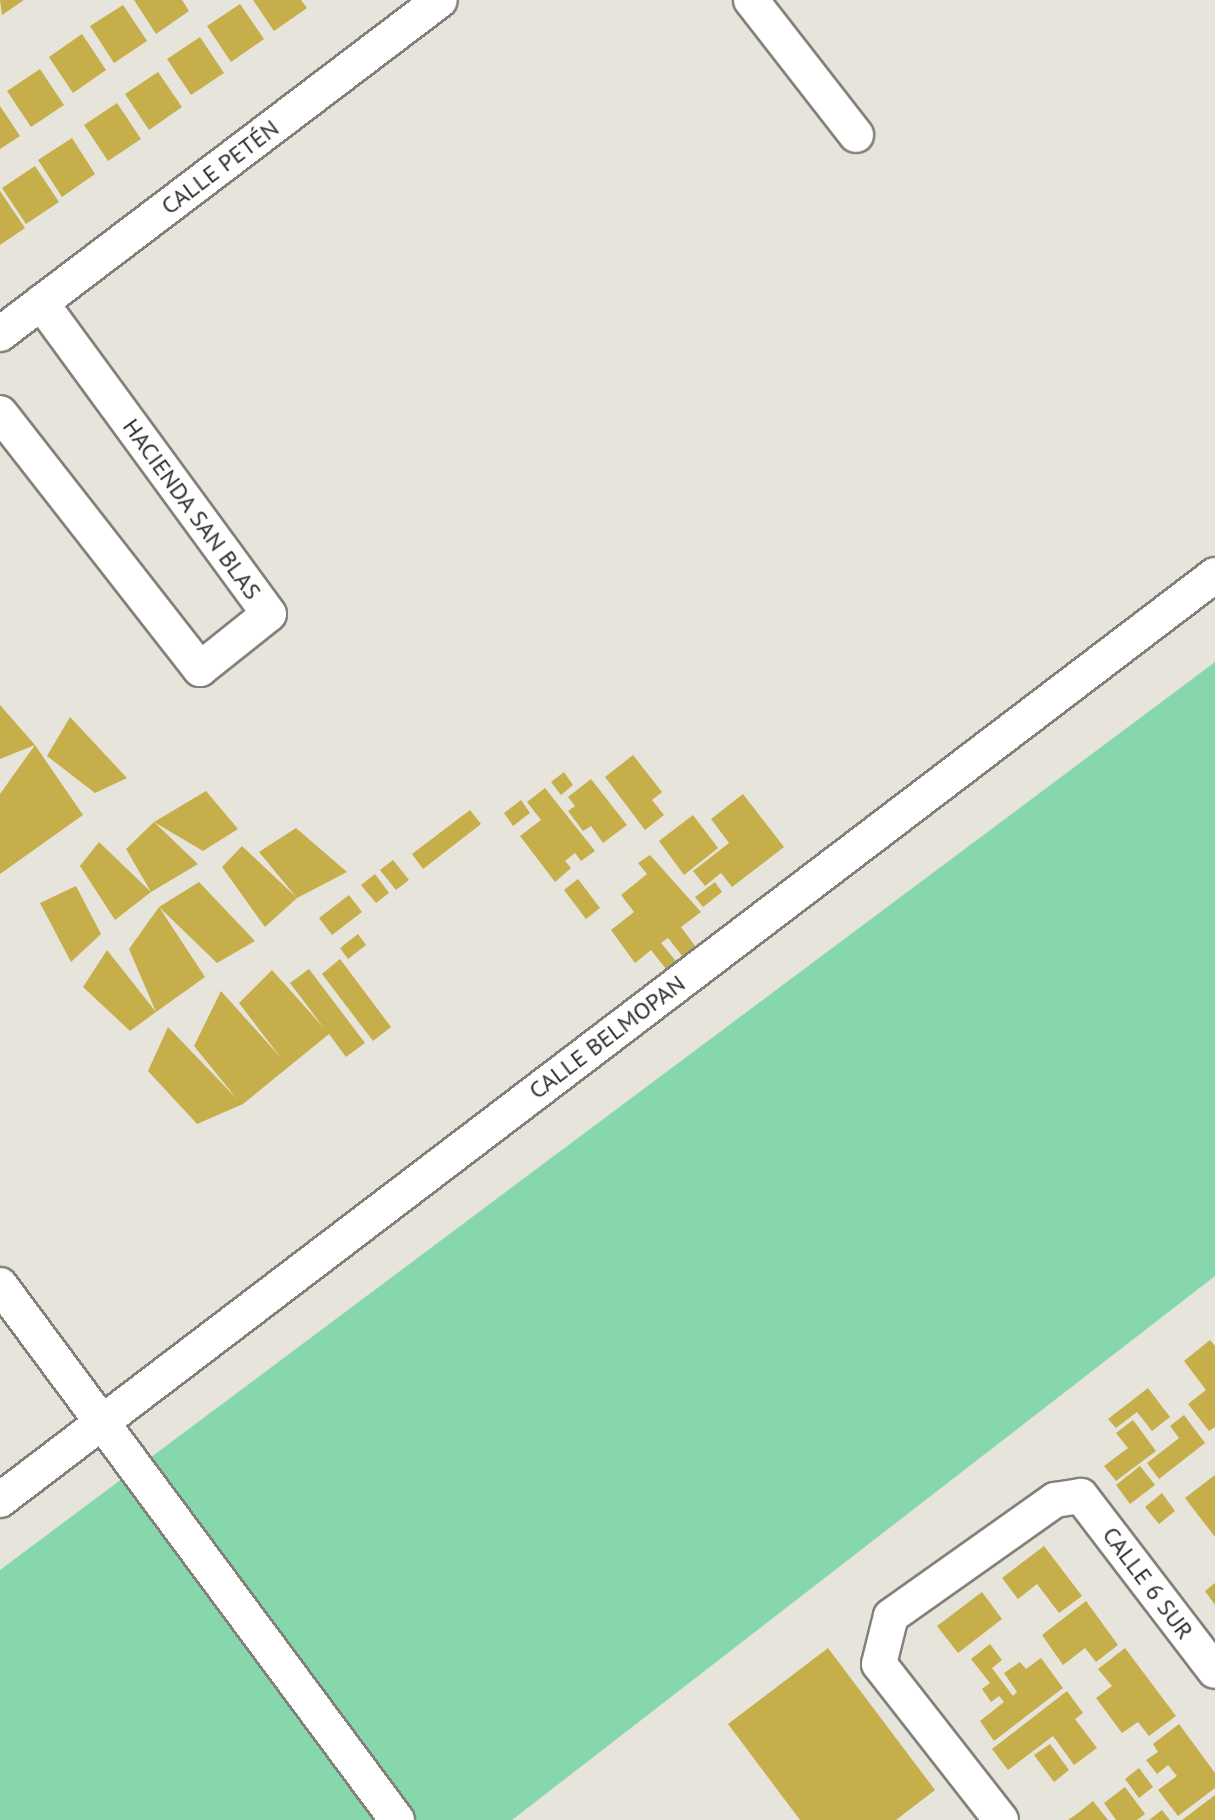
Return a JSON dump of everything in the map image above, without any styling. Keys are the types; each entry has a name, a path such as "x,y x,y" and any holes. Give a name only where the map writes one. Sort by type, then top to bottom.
{"street":[{"name":"CALLE PETÉN","path":"0,334 440,0"},
{"path":"751,0 856,135"},
{"name":"HACIENDA SAN BLAS","path":"0,413 200,669 269,614 41,303"},
{"name":"CALLE BELMOPAN","path":"0,1500 1215,575"},
{"path":"0,1285 397,1820"},
{"name":"CALLE 6 SUR","path":"1001,1820 879,1664 891,1616 1055,1500 1081,1496 1215,1671"}],"green space":[{"path":"1215,662 1215,1276 512,1820 0,1820 0,1570"}],"building":[{"path":"0,0 24,0 2,15"},
{"path":"134,0 182,0 189,11 156,34"},
{"path":"253,0 301,0 307,8 274,31"},
{"path":"240,4 264,39 231,62 207,26"},
{"path":"123,5 147,41 114,63 90,26"},
{"path":"82,34 106,70 73,93 49,57"},
{"path":"200,37 224,73 191,95 167,59"},
{"path":"40,69 64,105 31,127 7,91"},
{"path":"158,72 182,107 149,130 125,94"},
{"path":"117,103 141,139 108,161 84,125"},
{"path":"0,106 20,136 0,149"},
{"path":"72,138 95,174 62,197 38,160"},
{"path":"35,166 59,202 26,224 2,188"},
{"path":"0,191 25,228 0,245"},
{"path":"0,705 35,745 0,759"},
{"path":"70,717 127,778 95,793 47,756"},
{"path":"35,745 83,815 0,874 0,794"},
{"path":"633,755 662,792 652,800 664,815 645,830 605,777"},
{"path":"564,772 573,785 561,795 551,782"},
{"path":"591,779 627,825 603,843 591,826 583,831 568,811 575,806 568,797"},
{"path":"545,788 595,851 581,861 575,853 565,861 571,868 555,882 520,836 541,820 527,802"},
{"path":"206,791 238,829 203,851 154,822"},
{"path":"743,794 784,847 732,887 721,873 705,886 693,871 729,843 711,819"},
{"path":"521,800 530,813 513,826 504,813"},
{"path":"470,810 481,824 423,869 412,854"},
{"path":"693,815 718,848 684,875 659,841"},
{"path":"154,822 198,864 151,892 126,849"},
{"path":"296,828 347,872 297,898 259,852"},
{"path":"99,842 151,892 115,920 80,866"},
{"path":"242,846 297,898 265,927 222,867"},
{"path":"650,855 701,912 681,927 696,947 683,957 668,938 661,943 676,961 666,969 651,950 635,963 611,930 634,912 621,895 647,874 638,863"},
{"path":"393,860 409,880 396,890 380,870"},
{"path":"375,874 389,893 376,903 361,885"},
{"path":"578,879 600,908 586,919 564,890"},
{"path":"199,882 255,941 217,963 159,907"},
{"path":"715,882 722,892 703,907 695,897"},
{"path":"76,886 101,934 71,962 40,903"},
{"path":"349,895 362,912 332,935 319,918"},
{"path":"159,907 205,977 156,1012 129,949"},
{"path":"358,934 366,945 348,959 340,948"},
{"path":"107,950 156,1012 130,1031 83,987"},
{"path":"340,959 391,1027 373,1041 322,974"},
{"path":"309,969 365,1043 346,1057 329,1034 243,1104 197,1124 148,1071 168,1027 237,1099 194,1046 221,991 281,1058 239,1003 272,970 324,1028 290,983"},
{"path":"1210,1340 1215,1346 1215,1427 1209,1431 1188,1404 1206,1390 1184,1361"},
{"path":"1148,1388 1170,1417 1152,1431 1137,1412 1116,1428 1108,1419"},
{"path":"1184,1415 1205,1443 1159,1479 1147,1463 1179,1438 1170,1426"},
{"path":"1133,1420 1156,1451 1116,1481 1104,1466 1128,1448 1116,1433"},
{"path":"1140,1466 1155,1485 1130,1504 1116,1485"},
{"path":"1215,1475 1215,1537 1185,1498"},
{"path":"1162,1493 1175,1511 1159,1524 1145,1507"},
{"path":"1044,1546 1082,1596 1059,1613 1037,1584 1018,1599 1002,1578"},
{"path":"1215,1583 1215,1605 1205,1591"},
{"path":"982,1592 1002,1619 958,1653 937,1626"},
{"path":"1086,1601 1118,1645 1096,1662 1085,1648 1063,1665 1042,1635"},
{"path":"990,1644 1002,1660 992,1668 1013,1696 1017,1692 1004,1673 1020,1662 1026,1669 1041,1658 1063,1688 994,1741 980,1721 1004,1702 999,1696 991,1702 982,1689 990,1683 971,1659"},
{"path":"828,1648 935,1790 896,1820 800,1820 728,1724"},
{"path":"1125,1648 1176,1716 1149,1736 1138,1722 1122,1733 1096,1698 1112,1686 1098,1669"},
{"path":"1067,1691 1083,1713 1075,1719 1097,1748 1074,1765 1053,1736 1008,1770 992,1749"},
{"path":"1179,1724 1215,1773 1215,1788 1178,1816 1158,1790 1177,1776 1168,1765 1157,1774 1146,1760 1158,1752 1153,1744"},
{"path":"1050,1744 1069,1770 1054,1782 1034,1755"},
{"path":"1139,1768 1153,1787 1139,1798 1125,1779"},
{"path":"1125,1787 1145,1814 1137,1820 1116,1820 1104,1803"},
{"path":"1215,1795 1215,1820 1182,1820"},
{"path":"1093,1801 1108,1820 1068,1820 1078,1813"},
{"path":"1162,1810 1170,1820 1149,1820"}]}
